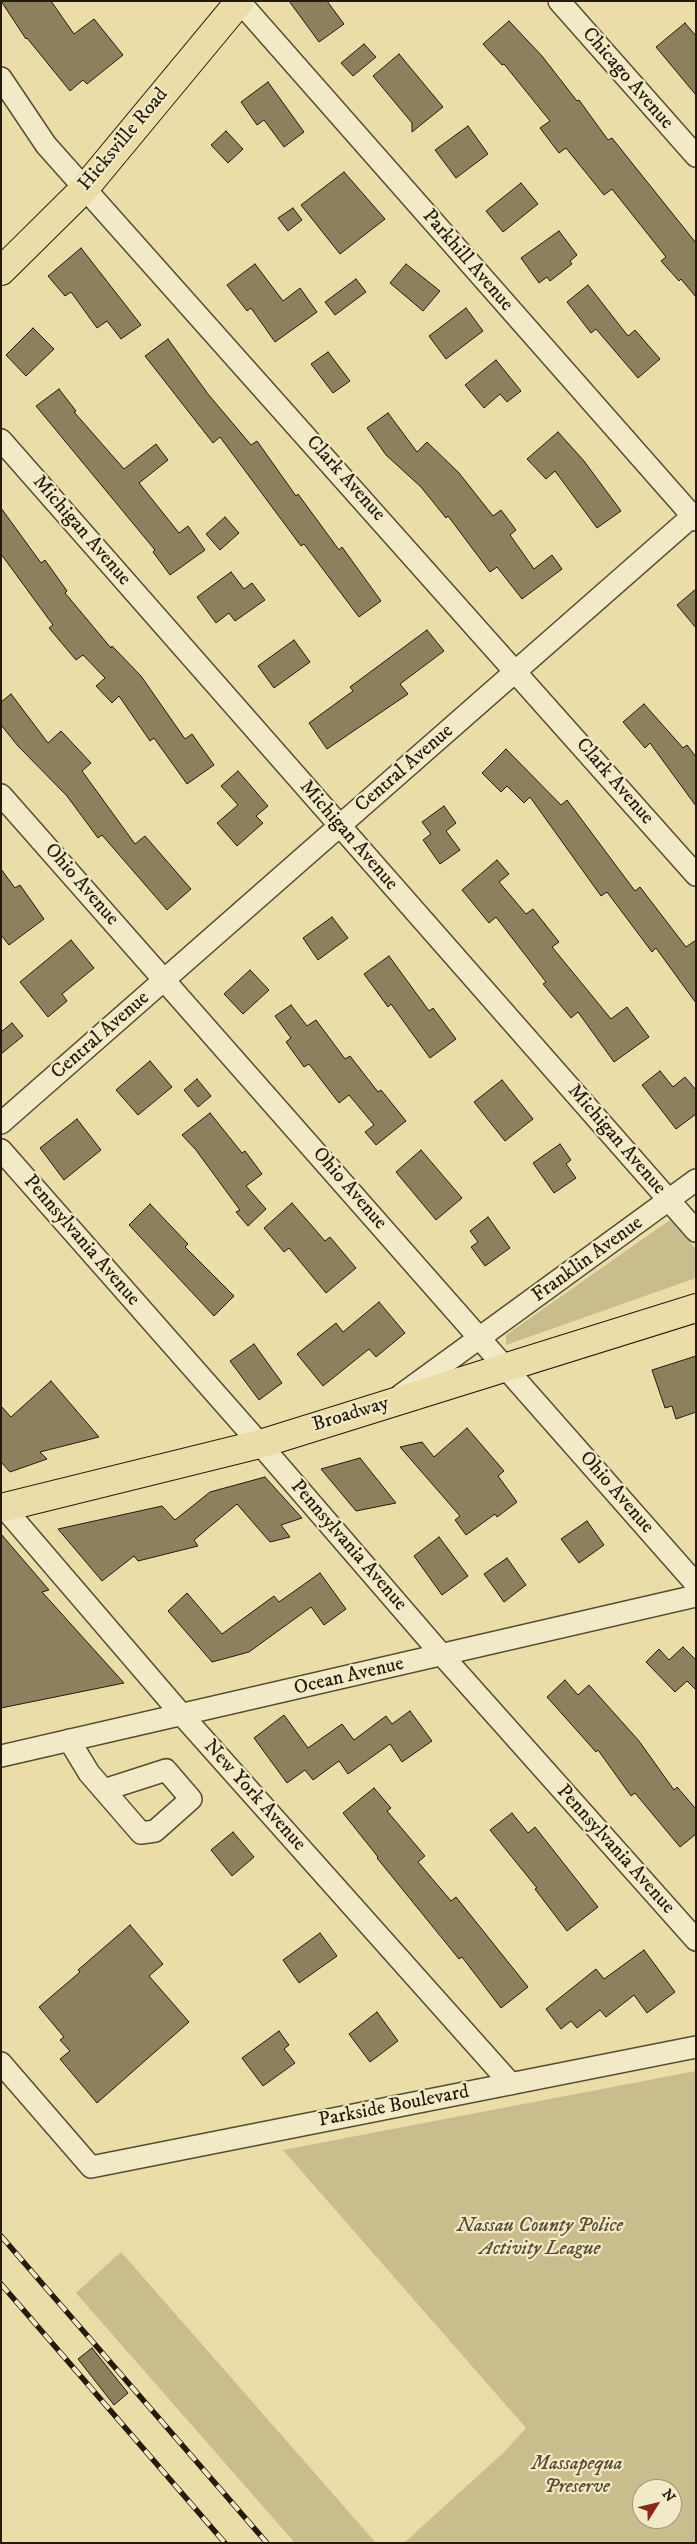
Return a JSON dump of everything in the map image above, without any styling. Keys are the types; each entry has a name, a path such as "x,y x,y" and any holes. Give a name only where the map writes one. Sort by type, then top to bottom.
{"main road":[{"name":"Hicksville Road","path":"1,271 85,188 239,1"},
{"name":"Broadway","path":"2,1506 260,1444 696,1308"}],"street":[{"name":"Parkhill Avenue","path":"239,1 695,517"},
{"name":"Chicago Avenue","path":"559,1 696,156"},
{"name":"Clark Avenue","path":"1,78 46,145 696,875"},
{"name":"Michigan Avenue","path":"1,440 696,1231"},
{"name":"Central Avenue","path":"1,1123 516,671 695,517"},
{"name":"Ohio Avenue","path":"1,794 696,1584"},
{"name":"Pennsylvania Avenue","path":"1,1150 260,1444 442,1655 696,1940"},
{"name":"Franklin Avenue","path":"388,1404 480,1339 696,1180"},
{"name":"New York Avenue","path":"2,1506 182,1715 511,2084"},
{"name":"Ocean Avenue","path":"1,1756 696,1596"},
{"path":"69,1740 89,1773 104,1790"},
{"name":"Parkside Boulevard","path":"1,2063 91,2167 696,2047"}],"green space":[{"path":"670,1220 696,1249 696,1278 506,1345 506,1335"},
{"name":"Nassau County Police Activity League","path":"696,2071 696,2543 404,2543 504,2452 526,2428 283,2150"},
{"path":"121,2252 376,2543 295,2543 76,2293"}],"building":[{"path":"1,1 51,1 74,34 94,19 123,55 87,84 83,80 70,91 26,39"},
{"path":"289,1 327,1 344,24 319,42"},
{"path":"509,21 542,56 577,101 579,100 608,140 612,138 696,243 696,297 681,279 679,281 661,261 666,257 612,189 604,195 566,148 559,153 540,128 550,121 504,64 502,65 483,44"},
{"path":"685,23 696,36 696,95 656,47"},
{"path":"364,44 376,57 353,76 341,63"},
{"path":"399,54 443,107 412,132 412,123 373,76"},
{"path":"268,82 304,132 284,147 264,120 257,125 241,102"},
{"path":"468,126 488,154 456,178 435,150"},
{"path":"226,131 243,149 228,163 211,145"},
{"path":"344,172 385,219 340,254 301,205"},
{"path":"521,183 538,204 503,232 486,211"},
{"path":"293,208 302,220 288,231 278,218"},
{"path":"559,231 577,255 570,261 572,264 550,281 547,277 539,283 521,258"},
{"path":"81,248 141,325 121,339 107,321 97,328 71,292 65,296 48,276"},
{"path":"255,264 283,301 300,288 317,312 275,342 251,308 247,311 227,285"},
{"path":"406,264 440,291 423,311 390,283"},
{"path":"356,279 366,292 335,315 325,302"},
{"path":"588,285 628,336 635,330 660,359 638,378 596,329 591,333 567,302"},
{"path":"466,308 483,331 446,359 429,336"},
{"path":"33,328 54,349 26,376 6,355"},
{"path":"168,339 208,394 251,445 257,441 296,496 298,494 339,550 342,547 381,601 359,617 304,544 301,546 220,437 213,443 145,356"},
{"path":"328,352 350,381 333,393 311,364"},
{"path":"496,360 521,391 507,402 500,394 484,408 465,385"},
{"path":"59,389 76,411 74,412 124,469 156,444 168,460 139,483 179,533 188,526 205,550 170,575 153,552 155,550 36,406"},
{"path":"388,413 417,452 427,442 459,473 493,516 501,510 516,530 510,535 534,569 552,555 562,569 522,599 497,567 490,572 448,516 446,518 421,487 386,455 367,428"},
{"path":"558,432 584,461 621,511 597,528 555,471 546,479 527,459"},
{"path":"1,508 41,563 45,560 67,591 65,593 111,648 112,646 141,676 185,739 192,734 214,765 187,784 154,738 150,741 119,696 112,703 96,686 105,678 83,655 76,660 49,628 53,625 1,554"},
{"path":"225,517 239,533 220,550 206,534"},
{"path":"231,572 244,589 252,583 265,600 235,621 229,613 216,623 197,597"},
{"path":"696,589 696,628 677,605"},
{"path":"427,630 444,651 400,684 408,694 327,749 309,723 353,691 350,687"},
{"path":"294,640 310,662 274,688 258,666"},
{"path":"11,694 48,743 61,731 91,763 82,771 135,844 145,836 191,889 167,910 102,835 98,838 67,796 18,746 1,725 1,702"},
{"path":"644,704 683,748 687,745 696,757 696,806 650,743 645,748 623,722"},
{"path":"506,749 561,805 567,800 635,891 640,887 686,947 696,940 696,1003 656,948 652,952 607,892 601,896 530,797 524,803 507,786 501,792 482,773"},
{"path":"238,771 268,806 256,816 263,823 237,846 217,823 238,805 221,786"},
{"path":"444,806 456,823 446,831 460,850 440,864 423,840 431,834 422,822"},
{"path":"497,860 509,874 499,882 526,914 533,909 559,942 552,947 611,1019 627,1007 649,1037 614,1062 578,1012 571,1018 543,984 546,982 496,917 489,923 462,890"},
{"path":"1,869 15,888 20,885 44,919 9,945 1,935"},
{"path":"332,917 348,938 318,960 303,938"},
{"path":"71,940 94,968 62,994 67,1001 48,1017 20,982"},
{"path":"389,956 429,1011 433,1008 456,1039 430,1058 391,1004 388,1007 364,974"},
{"path":"250,970 269,990 243,1014 224,994"},
{"path":"291,1005 307,1026 316,1020 345,1059 350,1056 378,1092 381,1090 406,1121 376,1145 365,1132 374,1125 349,1095 339,1103 309,1064 304,1067 286,1042 291,1038 275,1016"},
{"path":"12,1023 23,1036 1,1054 1,1032"},
{"path":"150,1061 172,1087 138,1115 116,1090"},
{"path":"660,1071 673,1087 685,1077 696,1090 696,1114 676,1129 642,1085"},
{"path":"197,1079 211,1096 198,1107 184,1090"},
{"path":"502,1080 533,1119 505,1141 474,1102"},
{"path":"210,1113 242,1153 245,1151 262,1174 246,1186 266,1209 248,1226 236,1212 240,1210 196,1150 182,1135"},
{"path":"77,1119 101,1150 64,1180 40,1148"},
{"path":"560,1144 571,1160 566,1164 576,1178 554,1193 533,1163"},
{"path":"421,1150 462,1198 436,1220 396,1172"},
{"path":"292,1203 325,1241 330,1237 356,1268 326,1293 289,1248 284,1252 264,1228"},
{"path":"150,1204 188,1244 185,1247 234,1296 214,1316 129,1225"},
{"path":"488,1217 510,1248 485,1266 471,1247 478,1242 470,1231"},
{"path":"379,1302 405,1333 376,1357 369,1349 323,1386 297,1354 336,1323 343,1332"},
{"path":"254,1344 282,1383 259,1400 230,1361"},
{"path":"696,1356 696,1412 676,1419 672,1406 665,1408 652,1370"},
{"path":"51,1381 99,1437 40,1452 47,1459 10,1472 1,1462 1,1406 11,1417"},
{"path":"467,1428 504,1471 498,1476 517,1502 497,1517 495,1514 466,1535 455,1520 460,1516 400,1447 422,1442 434,1457"},
{"path":"360,1458 396,1503 356,1511 321,1469"},
{"path":"265,1477 302,1518 281,1525 290,1537 270,1542 237,1504 194,1540 198,1546 138,1561 134,1556 102,1581 58,1529 162,1506 175,1520 210,1492"},
{"path":"587,1521 604,1545 579,1563 561,1539"},
{"path":"1,1534 49,1590 42,1592 124,1683 1,1708"},
{"path":"439,1537 468,1576 442,1595 414,1556"},
{"path":"507,1558 526,1585 504,1602 484,1574"},
{"path":"320,1573 346,1609 324,1625 311,1607 249,1652 212,1662 168,1611 187,1593 222,1634 274,1596 279,1602"},
{"path":"683,1647 696,1660 696,1690 687,1681 675,1692 646,1662 659,1649 669,1660"},
{"path":"565,1680 578,1695 589,1685 639,1741 674,1790 677,1787 696,1809 696,1834 680,1847 635,1793 631,1796 598,1750 596,1752 547,1697"},
{"path":"410,1711 432,1741 402,1762 390,1744 348,1774 339,1761 313,1780 305,1770 287,1783 254,1738 284,1715 308,1748 342,1724 354,1740 386,1716 392,1724"},
{"path":"374,1788 391,1808 387,1811 425,1856 418,1862 451,1901 456,1897 528,1987 501,2008 462,1957 459,1959 377,1858 343,1813"},
{"path":"512,1813 528,1833 535,1827 598,1907 567,1931 535,1889 537,1888 490,1830"},
{"path":"233,1832 254,1857 232,1876 211,1850"},
{"path":"130,1925 163,1964 149,1976 189,2022 97,2103 60,2059 70,2051 60,2040 64,2037 39,2007"},
{"path":"320,1933 337,1956 299,1983 283,1960"},
{"path":"644,1950 675,1992 647,2013 634,1995 606,2017 600,2010 577,2028 571,2021 561,2029 546,2009 596,1969 604,1979"},
{"path":"377,2012 398,2041 370,2062 349,2034"},
{"path":"279,2031 289,2045 284,2049 295,2063 263,2086 242,2058"},
{"path":"92,2348 128,2393 114,2405 78,2359"}],"railway":[{"path":"1,2236 267,2543"},
{"path":"1,2284 225,2543"}],"park label":[{"name":"Massapequa Preserve","path":"577,2476"}]}
